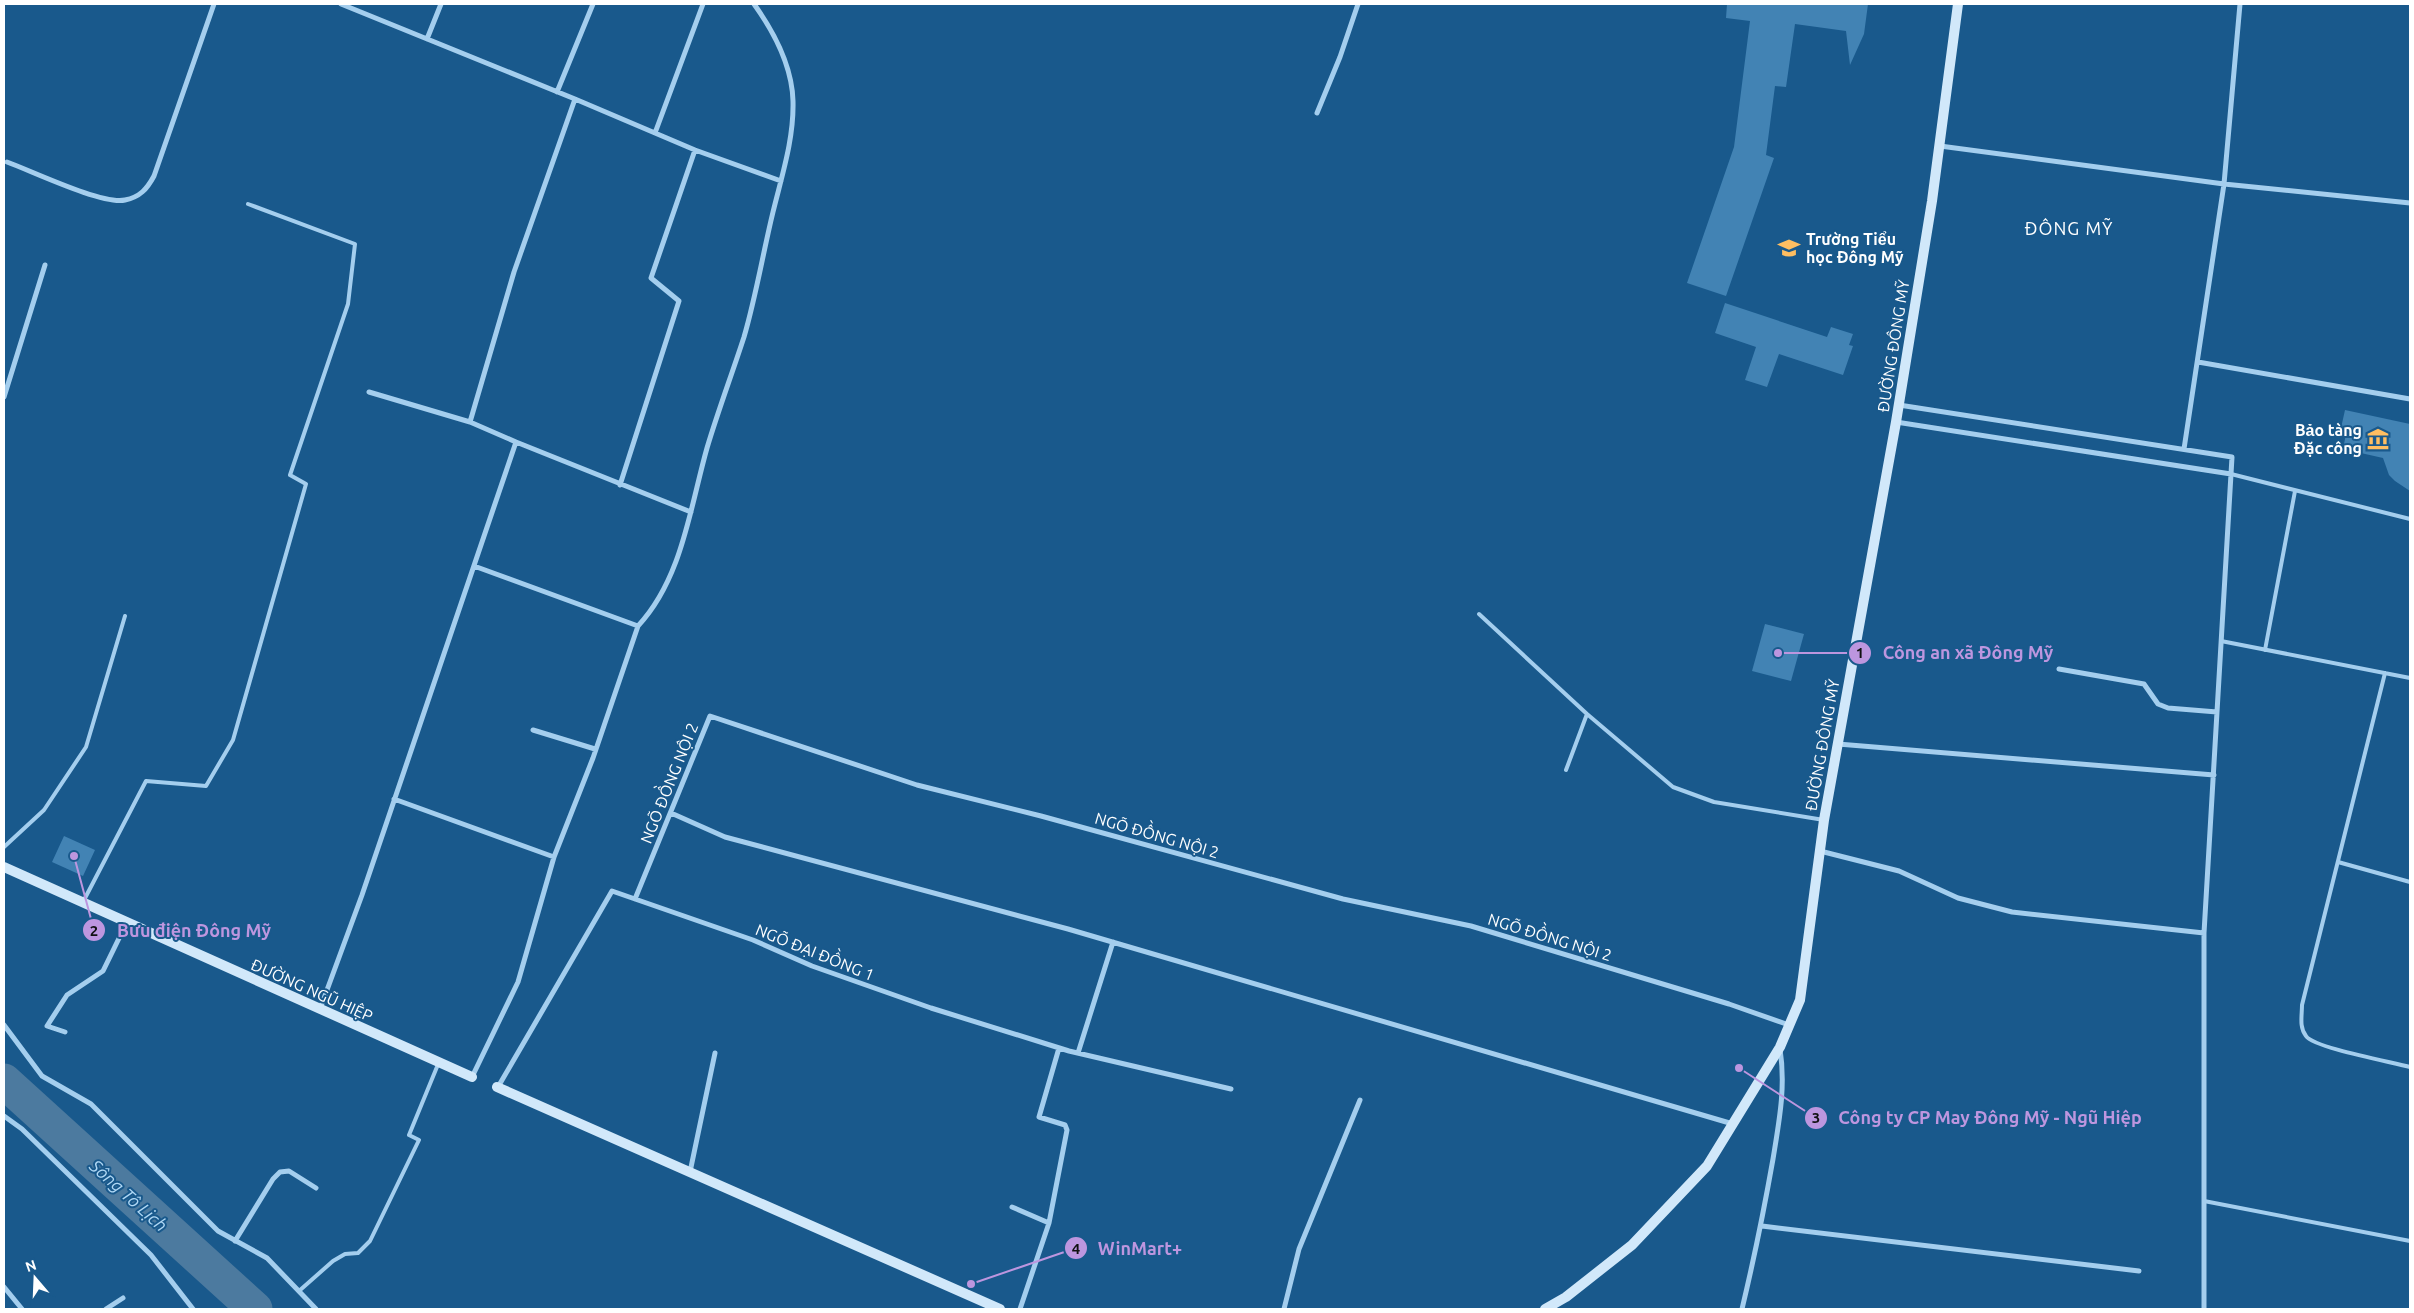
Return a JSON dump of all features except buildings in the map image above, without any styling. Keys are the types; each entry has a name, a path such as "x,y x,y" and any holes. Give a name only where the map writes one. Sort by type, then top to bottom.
{"street":[{"path":"4,168 5,161 106,199 125,200 138,196 147,188 154,176 214,4"},
{"path":"342,4 696,150 781,181"},
{"path":"427,39 441,4"},
{"path":"557,92 593,4"},
{"path":"654,133 703,4"},
{"path":"472,1077 518,982 554,857 596,749 638,626 652,612 663,593 691,512 707,448 744,335 792,137 791,83 773,30 754,4"},
{"path":"1317,113 1340,58 1358,4"},
{"name":"ĐƯỜNG ĐÔNG MỸ","path":"1545,1309 1566,1297 1632,1245 1707,1166 1780,1047 1800,1000 1824,820 1899,405 1940,146 1958,4"},
{"path":"2184,449 2224,184 2240,4"},
{"path":"470,422 514,272 575,99"},
{"path":"1940,146 2224,184 2410,203"},
{"path":"620,485 679,302 651,278 696,150"},
{"path":"4,397 45,265"},
{"path":"2198,362 2410,399"},
{"path":"369,392 470,422 620,485 691,512"},
{"path":"1899,405 2232,457 2204,933 2204,1309"},
{"path":"1896,422 2231,474"},
{"path":"320,1010 516,442"},
{"path":"474,566 638,626"},
{"path":"2059,669 2144,684 2158,704 2168,708 2217,712"},
{"name":"NGÕ ĐỒNG NỘI 2","path":"635,899 710,716 918,785 1041,816 1343,899 1471,926 1729,1004 1789,1025"},
{"path":"533,730 596,749"},
{"path":"1838,744 2214,774"},
{"path":"394,799 554,857"},
{"path":"671,813 725,836 1113,942 1733,1124"},
{"path":"1820,851 1899,871 1958,898 2012,912 2204,933"},
{"name":"ĐƯỜNG NGŨ HIỆP","path":"4,867 126,924 472,1077"},
{"name":"NGÕ ĐẠI ĐỒNG 1","path":"498,1087 612,891 753,940 839,976 931,1008 1059,1048 1230,1089"},
{"path":"65,1032 47,1026 67,995 102,971 126,924"},
{"path":"1078,1053 1113,942"},
{"path":"4,1026 42,1076 91,1104 218,1231 267,1258 316,1309"},
{"path":"1742,1309 1762,1226 1783,1101 1783,1065 1780,1047"},
{"path":"1020,1309 1049,1223 1067,1130 1062,1122 1039,1117 1059,1048"},
{"path":"690,1172 715,1053"},
{"path":"498,1087 1000,1309"},
{"path":"1284,1309 1299,1249 1360,1100"},
{"path":"4,1116 22,1129 151,1255 193,1309"},
{"path":"235,1241 273,1179 280,1172 289,1171 316,1188"},
{"path":"1012,1207 1049,1223"},
{"path":"1762,1226 2139,1271"},
{"path":"4,1287 22,1309"},
{"path":"106,1309 123,1298"}],"lane":[{"path":"82,904 146,781 206,786 233,740 306,484 290,475 348,304 355,244 248,204"},
{"path":"2231,474 2410,519"},
{"path":"2264,650 2295,491"},
{"path":"1479,614 1586,714 1673,787 1714,802 1824,820"},
{"path":"4,847 44,810 86,747 125,616"},
{"path":"2222,641 2410,678"},
{"path":"2385,672 2302,1005 2302,1029 2307,1038 2322,1045 2410,1067"},
{"path":"1566,770 1586,714"},
{"path":"2338,862 2410,882"},
{"path":"299,1291 333,1261 345,1254 358,1253 370,1241 419,1140 409,1135 439,1062"},
{"path":"2204,1201 2410,1241"}],"waterway":[{"name":"Sông Tô Lịch","path":"4,1081 255,1309"}],"place":[{"name":"Trường Tiểu học Đông Mỹ","path":"1789,248"},
{"name":"Bảo tàng Đặc công","path":"2378,439"},
{"name":"Công an xã Đông Mỹ","path":"1778,653"},
{"name":"Bưu điện Đông Mỹ","path":"74,856"},
{"name":"Công ty CP May Đông Mỹ - Ngũ Hiệp","path":"1739,1068"},
{"name":"WinMart+","path":"971,1284"}],"district":[{"name":"ĐÔNG MỸ","path":"2069,228"}]}
